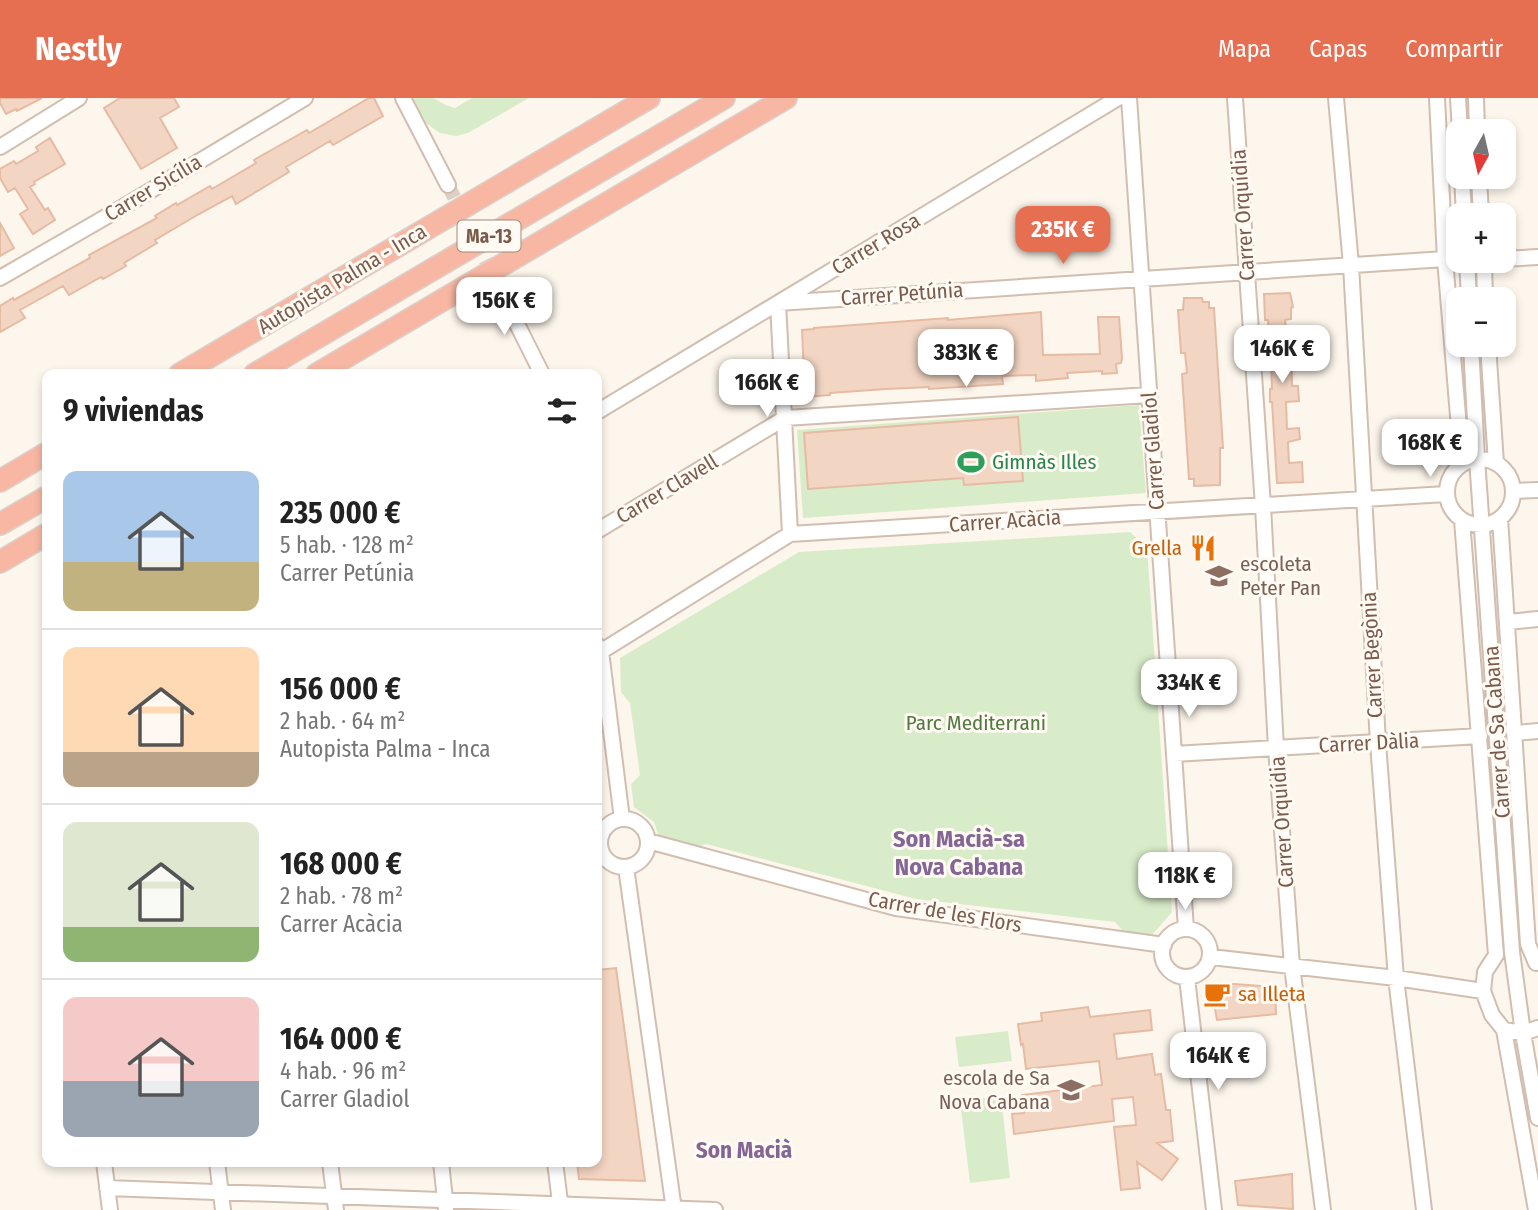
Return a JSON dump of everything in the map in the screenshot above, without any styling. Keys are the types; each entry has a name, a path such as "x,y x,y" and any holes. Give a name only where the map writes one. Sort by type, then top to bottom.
{"highway":[{"name":"Autopista Palma - Inca","path":"188,369 649,98"},
{"name":"Autopista Palma - Inca","path":"263,369 724,98"},
{"path":"325,369 786,98"},
{"path":"0,481 42,456"},
{"path":"0,524 42,500"},
{"path":"0,562 42,537"}],"street":[{"path":"0,147 79,98"},
{"name":"Carrer Sicília","path":"0,278 305,98"},
{"path":"403,98 448,184"},
{"name":"Carrer Rosa","path":"602,409 1118,98"},
{"name":"Carrer Gladiol","path":"1129,98 1185,929"},
{"name":"Carrer Orquídia","path":"1235,98 1292,966 1323,1210"},
{"name":"Carrer Begònia","path":"1336,98 1351,265 1378,743 1396,978 1424,1210"},
{"path":"1437,98 1445,259 1462,464"},
{"path":"1458,98 1459,119"},
{"path":"1476,98 1477,119"},
{"path":"1516,258 1538,257"},
{"name":"Carrer Petúnia","path":"778,303 1445,259"},
{"path":"497,284 540,369"},
{"path":"778,303 790,534"},
{"name":"Carrer de Sa Cabana","path":"1472,357 1512,952 1538,1118"},
{"path":"1489,357 1496,463"},
{"name":"Carrer Clavell","path":"602,528 785,418 1149,395"},
{"path":"1478,458 1496,463 1508,474 1513,491 1507,511 1492,523 1482,525 1462,520 1454,513 1446,494 1450,477 1462,464 1478,458"},
{"path":"1513,491 1538,490"},
{"name":"Carrer Acàcia","path":"602,647 790,534 1446,494"},
{"path":"1500,518 1528,944 1537,965"},
{"path":"1462,520 1496,956 1485,972 1483,991 1492,1015 1504,1030 1536,1210"},
{"path":"1508,622 1538,619"},
{"path":"602,677 622,819"},
{"path":"1515,733 1538,731"},
{"name":"Carrer Dàlia","path":"1174,754 1480,737"},
{"path":"602,832 614,821 634,821 646,833 648,841 646,854 641,860 626,867 613,865 606,860 602,852"},
{"name":"Carrer de les Flors","path":"648,841 896,908 1164,945"},
{"path":"626,867 674,1209"},
{"path":"1185,929 1195,930 1208,941 1211,957 1203,972 1187,978 1174,975 1164,962 1162,954 1170,936 1185,929"},
{"path":"1496,956 1512,952 1526,954 1537,965"},
{"path":"1211,957 1396,978 1483,991"},
{"path":"1187,978 1214,1210"},
{"path":"1504,1030 1523,1033 1538,1028"},
{"path":"105,1167 110,1210"},
{"path":"218,1167 223,1210"},
{"path":"331,1167 335,1203"},
{"path":"442,1167 446,1205"},
{"path":"556,1167 561,1207"},
{"path":"107,1188 220,1192 335,1203 715,1210"}],"green space":[{"path":"413,98 433,98 455,108 472,98 529,98 468,133 456,136 440,133 426,123"},
{"name":"Gimnàs Illes","path":"1139,405 1146,493 803,518 797,430"},
{"name":"Parc Mediterrani","path":"1130,532 1147,547 1172,912 1152,935 1124,932 1115,922 916,899 706,844 693,849 659,837 654,822 634,807 631,784 640,775 630,703 621,692 620,658 799,552"},
{"path":"1008,1031 1012,1061 959,1067 955,1037"},
{"path":"1001,1096 1010,1178 970,1183 960,1101"}],"building":[{"path":"0,98 42,98 6,114"},
{"path":"120,98 174,98 179,107 160,118 177,148 141,169 104,108"},
{"path":"369,98 374,98 383,116 333,145 330,141 286,167 289,172 236,204 232,196 199,214 155,240 157,243 103,279 101,277 69,295 63,286 20,310 25,318 0,332 0,306 90,258 89,255 157,218 155,216 176,203 177,205 210,186 212,189 256,163 254,160 307,130 309,133"},
{"path":"50,138 65,164 30,187 55,220 33,234 20,214 28,209 15,188 8,192 0,178 0,169 14,161 16,164 38,151 36,147"},
{"path":"0,223 14,248 0,256"},
{"path":"1290,293 1293,307 1291,319 1285,320 1288,345 1291,345 1292,386 1298,386 1299,401 1286,402 1287,429 1299,428 1300,439 1288,442 1289,463 1302,462 1303,482 1277,483 1270,402 1271,359 1264,294"},
{"path":"1184,298 1202,298 1203,302 1209,302 1209,308 1214,308 1223,448 1220,448 1220,485 1194,486 1194,479 1189,479 1182,374 1187,373 1185,353 1181,353 1178,310 1183,310"},
{"path":"1041,312 1043,355 1100,354 1098,317 1119,317 1122,358 1121,363 1116,364 1117,373 1067,373 1068,378 1036,381 1036,375 1002,376 1003,384 886,389 805,397 802,330"},
{"path":"1018,417 1023,481 964,485 963,478 808,489 804,433"},
{"path":"616,968 645,1181 579,1179 578,1167 602,1167 602,969"},
{"path":"1220,983 1275,987 1276,1014 1217,1020 1212,993"},
{"path":"1088,1007 1090,1017 1150,1010 1152,1030 1114,1034 1117,1059 1152,1054 1155,1075 1161,1074 1166,1110 1170,1110 1173,1141 1157,1143 1178,1159 1162,1180 1137,1162 1140,1188 1121,1190 1114,1127 1136,1125 1133,1097 1112,1099 1114,1121 1014,1134 1012,1114 1024,1113 1022,1095 1102,1085 1099,1061 1026,1069 1018,1024 1042,1021 1041,1013"},
{"path":"1292,1174 1293,1209 1238,1205 1235,1181"}],"tunnel":[{"path":"448,185 494,277"}],"place":[{"name":"Gimnàs Illes","path":"971,462"},
{"name":"Grella","path":"1203,548"},
{"name":"escoleta Peter Pan","path":"1219,576"},
{"name":"sa Illeta","path":"1217,994"},
{"name":"escola de Sa Nova Cabana","path":"1071,1090"}],"district":[{"name":"Son Macià-sa Nova Cabana","path":"959,853"},
{"name":"Son Macià","path":"744,1150"}]}
